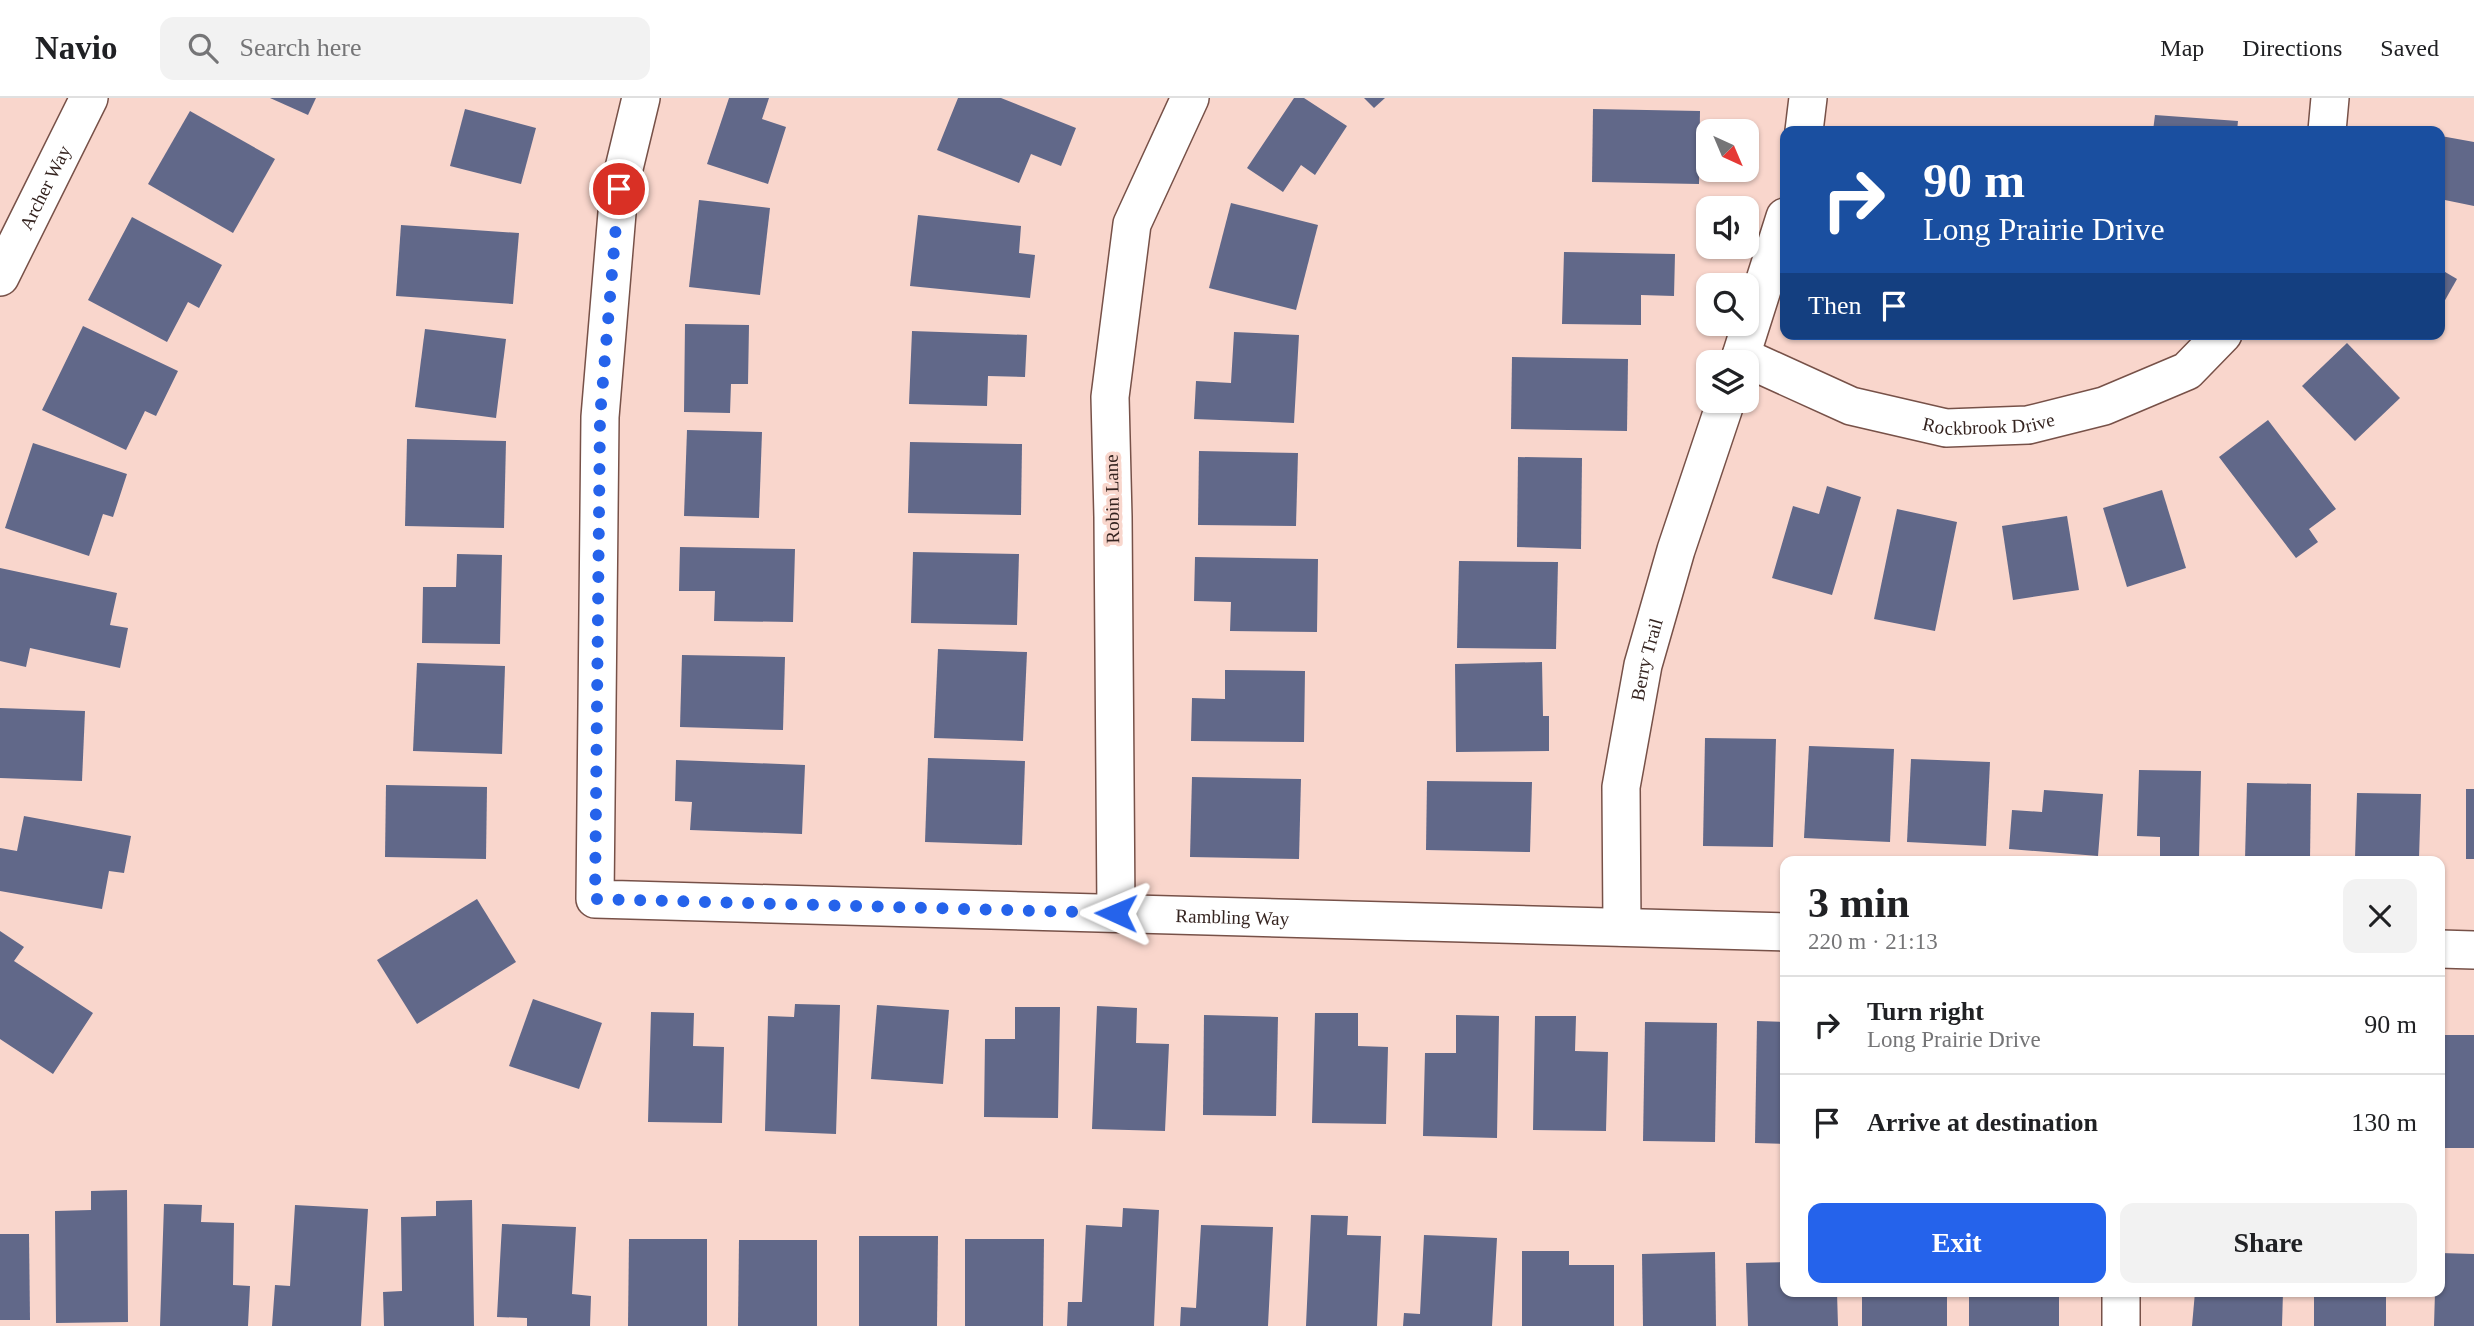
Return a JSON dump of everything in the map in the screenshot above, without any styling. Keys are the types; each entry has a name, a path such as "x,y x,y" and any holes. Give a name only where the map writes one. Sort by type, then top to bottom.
{"street":[{"name":"Archer Way","path":"0,277 89,98"},
{"name":"Rambling Way","path":"641,98 619,189 600,417 595,899 1780,932"},
{"name":"Robin Lane","path":"1116,913 1114,517 1110,397 1132,223 1190,98"},
{"path":"1805,126 1808,98"},
{"path":"2327,126 2330,98"},
{"path":"1743,350 1780,233"},
{"name":"Rockbrook Drive","path":"1759,367 1851,406 1946,428 2028,425 2104,406 2186,371 2217,340"},
{"name":"Berry Trail","path":"1622,928 1621,787 1643,665 1676,550 1722,413"},
{"path":"2445,950 2474,950"},
{"path":"2121,1297 2121,1326"}],"building":[{"path":"270,98 316,98 308,115"},
{"path":"729,98 769,98 762,119 786,127 768,184 707,164"},
{"path":"958,98 1001,98 1076,128 1061,166 1031,154 1019,183 937,150"},
{"path":"1294,98 1304,98 1347,126 1315,175 1301,165 1283,192 1247,168"},
{"path":"1364,98 1385,98 1374,108"},
{"path":"465,109 536,128 521,184 450,166"},
{"path":"1593,109 1700,111 1700,119 1696,119 1696,182 1699,184 1592,182"},
{"path":"190,111 275,159 233,233 148,184"},
{"path":"2155,115 2238,121 2238,126 2154,126"},
{"path":"2445,137 2474,142 2474,206 2445,200"},
{"path":"699,200 770,208 760,295 689,287"},
{"path":"1231,203 1318,225 1296,310 1209,288"},
{"path":"918,215 1021,226 1019,253 1035,255 1030,298 910,286"},
{"path":"132,217 222,265 199,308 188,302 167,342 88,300"},
{"path":"401,225 519,233 513,304 396,296"},
{"path":"1564,252 1675,254 1674,296 1641,295 1641,325 1562,324"},
{"path":"2445,272 2457,279 2445,300"},
{"path":"685,324 749,325 748,384 731,384 730,413 684,412"},
{"path":"83,326 178,371 156,416 145,411 126,450 42,410"},
{"path":"425,329 506,339 496,418 415,407"},
{"path":"912,331 1027,335 1025,377 988,376 987,406 909,404"},
{"path":"1234,332 1299,335 1294,423 1194,419 1196,381 1231,383"},
{"path":"2347,343 2400,398 2355,441 2302,386"},
{"path":"1512,357 1628,359 1627,431 1511,429"},
{"path":"2268,420 2336,509 2309,529 2318,542 2296,558 2219,457"},
{"path":"687,430 762,432 759,518 684,516"},
{"path":"407,439 506,441 504,528 405,526"},
{"path":"910,442 1022,444 1021,515 908,513"},
{"path":"33,443 127,474 113,517 103,514 89,556 5,528"},
{"path":"1199,451 1298,453 1296,526 1198,525"},
{"path":"1518,457 1582,458 1581,549 1517,547"},
{"path":"1827,486 1861,497 1832,595 1772,578 1793,506 1819,514"},
{"path":"2162,490 2186,568 2127,587 2103,508"},
{"path":"1897,509 1957,522 1935,631 1874,619"},
{"path":"2067,516 2079,590 2013,600 2002,526"},
{"path":"680,547 795,549 793,622 714,621 715,591 679,591"},
{"path":"913,552 1019,554 1017,625 911,623"},
{"path":"457,554 502,555 500,644 422,643 423,587 456,587"},
{"path":"1195,557 1318,559 1317,632 1230,631 1231,602 1194,601"},
{"path":"1459,561 1558,562 1556,649 1457,648"},
{"path":"0,568 117,593 110,625 128,628 120,668 30,648 26,667 0,661"},
{"path":"938,649 1027,652 1023,741 934,738"},
{"path":"682,655 785,657 783,730 680,727"},
{"path":"1542,662 1543,716 1549,716 1549,751 1456,752 1455,664"},
{"path":"417,663 505,666 502,754 413,751"},
{"path":"1225,670 1305,671 1304,742 1191,741 1192,698 1225,699"},
{"path":"0,708 85,711 82,781 0,778"},
{"path":"1705,738 1776,739 1773,847 1703,846"},
{"path":"1809,746 1894,749 1890,842 1804,838"},
{"path":"928,758 1025,761 1022,845 925,842"},
{"path":"1911,759 1990,762 1986,846 1907,842"},
{"path":"676,760 805,765 802,834 690,830 692,802 675,801"},
{"path":"2139,770 2201,771 2199,856 2160,856 2160,837 2137,836"},
{"path":"1192,777 1301,779 1299,859 1190,857"},
{"path":"1427,781 1532,782 1530,852 1426,850"},
{"path":"2247,783 2311,784 2310,856 2245,856"},
{"path":"386,785 487,787 486,859 385,857"},
{"path":"2466,789 2474,789 2474,859 2466,859"},
{"path":"2044,790 2103,794 2098,856 2009,849 2012,810 2042,812"},
{"path":"2357,793 2421,794 2419,856 2355,856"},
{"path":"24,816 131,836 124,873 109,871 102,909 0,891 0,848 17,851"},
{"path":"477,899 516,962 417,1024 377,960"},
{"path":"0,931 24,947 14,961 93,1013 53,1074 0,1039"},
{"path":"533,999 602,1023 579,1089 509,1066"},
{"path":"795,1004 840,1005 836,1134 765,1131 768,1016 794,1017"},
{"path":"877,1005 949,1010 943,1084 871,1079"},
{"path":"1097,1006 1137,1008 1136,1043 1169,1044 1165,1131 1092,1129"},
{"path":"1015,1007 1060,1007 1058,1118 984,1117 985,1039 1015,1039"},
{"path":"651,1012 694,1013 693,1046 724,1047 722,1123 648,1122"},
{"path":"1315,1013 1358,1013 1358,1046 1388,1047 1386,1124 1312,1123"},
{"path":"1204,1015 1278,1017 1276,1116 1203,1115"},
{"path":"1456,1015 1499,1016 1497,1138 1423,1136 1425,1053 1456,1053"},
{"path":"1535,1016 1576,1016 1575,1051 1608,1052 1606,1131 1533,1130"},
{"path":"1757,1021 1780,1022 1780,1144 1755,1143"},
{"path":"1645,1022 1717,1023 1715,1142 1643,1141"},
{"path":"2445,1035 2474,1035 2474,1148 2445,1148"},
{"path":"127,1190 128,1322 56,1323 55,1211 91,1210 91,1191"},
{"path":"472,1200 474,1326 384,1326 383,1292 402,1291 401,1217 436,1216 436,1201"},
{"path":"164,1204 202,1205 201,1222 234,1223 233,1285 250,1286 248,1326 160,1326"},
{"path":"295,1205 368,1209 361,1326 272,1326 275,1285 290,1286"},
{"path":"1123,1208 1159,1210 1154,1326 1067,1326 1068,1302 1082,1302 1086,1225 1122,1227"},
{"path":"1311,1215 1348,1216 1347,1235 1381,1236 1377,1326 1306,1326"},
{"path":"502,1224 576,1227 572,1294 591,1296 590,1326 527,1326 527,1318 497,1317"},
{"path":"1201,1225 1273,1227 1268,1326 1180,1326 1181,1307 1196,1308"},
{"path":"0,1234 29,1234 30,1320 0,1320"},
{"path":"1424,1235 1497,1238 1492,1326 1403,1326 1404,1313 1420,1314"},
{"path":"859,1236 938,1236 937,1326 859,1326"},
{"path":"629,1239 707,1239 707,1326 628,1326"},
{"path":"965,1239 1044,1239 1043,1326 965,1326"},
{"path":"739,1240 817,1240 817,1326 738,1326"},
{"path":"1522,1251 1569,1251 1569,1265 1614,1265 1614,1326 1522,1326"},
{"path":"1715,1252 1716,1326 1643,1326 1642,1254"},
{"path":"2445,1253 2474,1254 2474,1326 2434,1326 2435,1297 2445,1297"},
{"path":"1780,1262 1780,1297 1837,1297 1838,1326 1748,1326 1746,1263"},
{"path":"1862,1297 1947,1297 1947,1326 1862,1326"},
{"path":"1969,1297 2059,1297 2059,1326 1969,1326"},
{"path":"2195,1297 2283,1297 2282,1326 2192,1326"},
{"path":"2314,1297 2386,1297 2386,1326 2314,1326"}],"route":[{"path":"619,189 600,417 595,899 1116,913"}]}
